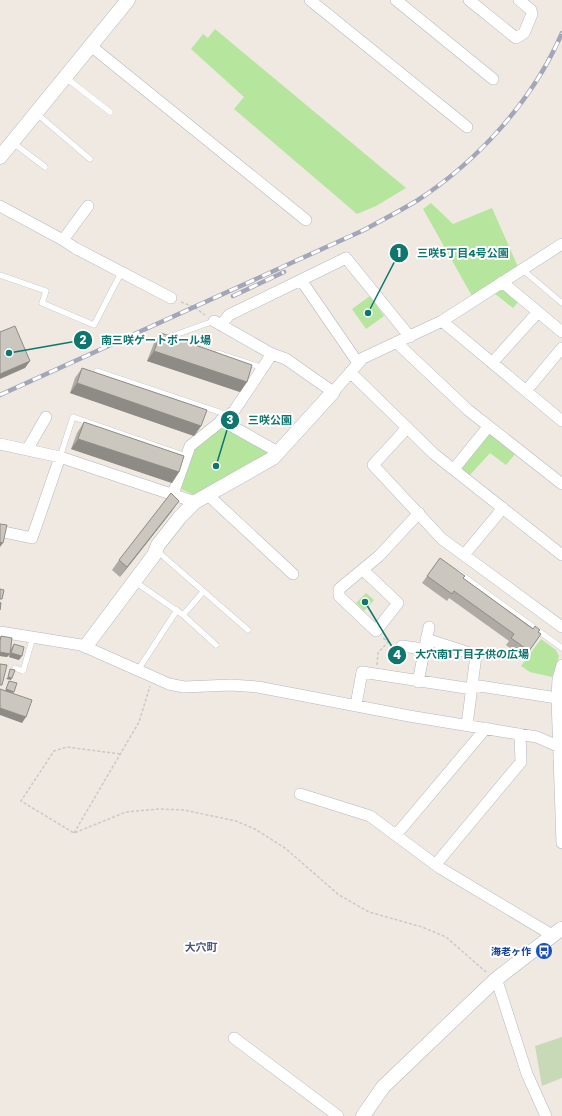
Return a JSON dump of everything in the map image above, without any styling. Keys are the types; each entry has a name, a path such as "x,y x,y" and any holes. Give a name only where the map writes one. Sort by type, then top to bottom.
{"street":[{"path":"0,157 128,0"},
{"path":"310,0 467,127"},
{"path":"396,0 493,79"},
{"path":"469,0 516,38 524,33 532,14 531,10 519,0"},
{"path":"91,46 306,220"},
{"path":"0,206 121,273 171,298"},
{"path":"63,240 88,206"},
{"path":"86,646 134,581 158,545 180,517 195,502 273,458 363,358 442,321 562,244"},
{"path":"217,323 223,321 229,315 346,258 410,337"},
{"path":"301,280 358,363"},
{"path":"502,282 562,332"},
{"path":"492,363 538,312"},
{"path":"442,321 561,418"},
{"path":"217,323 272,354 286,359 333,392"},
{"path":"397,343 488,427 562,484"},
{"path":"526,391 562,348"},
{"path":"173,494 190,446 234,411 272,354"},
{"path":"350,372 434,454 562,555"},
{"path":"27,450 46,417"},
{"path":"225,418 278,452"},
{"path":"454,469 488,427"},
{"path":"407,428 373,466 442,539 562,627"},
{"path":"0,444 60,457 195,502"},
{"path":"0,531 32,538 60,457"},
{"path":"208,494 293,574"},
{"path":"464,555 503,508"},
{"path":"363,570 398,603 376,631 339,596 339,589 379,556 419,513"},
{"path":"418,682 429,626"},
{"path":"0,632 86,646 153,678 169,684 184,687 232,685 258,687 409,716 537,737 560,747"},
{"path":"402,646 425,644 476,656 467,725"},
{"path":"562,665 558,679 557,698 560,715 562,843"},
{"path":"356,705 362,672 418,682 472,687 557,698"},
{"path":"396,835 486,728"},
{"path":"436,864 520,762 520,734"},
{"path":"300,794 370,816 436,864 560,932 495,980 383,1087 364,1116"},
{"path":"495,980 498,984 527,1074 546,1116"},
{"path":"234,1038 338,1116"}],"lane":[{"path":"65,77 110,112"},
{"path":"36,113 90,159"},
{"path":"12,142 46,167"},
{"path":"523,270 562,303"},
{"path":"0,275 46,291 42,303 94,325 121,273"},
{"path":"184,342 170,337 217,323"},
{"path":"213,351 264,368"},
{"path":"96,371 225,418"},
{"path":"60,457 74,417 186,456"},
{"path":"156,550 248,630"},
{"path":"457,571 562,648"},
{"path":"134,581 177,610 216,645"},
{"path":"183,615 203,592"},
{"path":"138,670 177,610"},
{"path":"15,668 23,670 33,637"}],"path":[{"path":"171,298 194,307 217,323"},
{"path":"376,631 388,642 378,654 376,674"},
{"path":"74,833 139,722 153,678"},
{"path":"74,833 21,801 54,751 67,747 120,754"},
{"path":"74,833 126,812 158,808 184,810 236,821 255,829 284,848 339,895 369,912 422,927 446,938 495,980"}],"green space":[{"path":"215,29 406,188 376,206 357,214 234,109 244,97 191,49 203,34 208,38"},
{"path":"431,203 453,224 492,208 518,267 472,296 423,209"},
{"path":"500,288 520,300 513,308 494,293"},
{"path":"370,296 384,316 366,329 352,309"},
{"path":"221,424 266,450 267,453 194,495 181,489 180,486 192,449"},
{"path":"490,432 516,453 506,465 490,453 469,476 461,470 460,465"},
{"path":"366,593 374,600 364,611 356,603"},
{"path":"541,639 556,650 559,656 552,677 530,672 521,666"},
{"path":"562,1037 562,1078 542,1086 535,1046"}],"building":[{"path":"15,326 30,361 0,374 0,332"},
{"path":"161,333 252,365 247,382 154,351"},
{"path":"82,368 207,410 201,426 77,383"},
{"path":"84,422 184,456 179,472 78,439"},
{"path":"171,493 179,501 127,567 119,560"},
{"path":"0,524 7,525 3,543 0,542"},
{"path":"440,558 465,576 463,578 533,629 535,626 540,630 538,632 541,634 529,651 511,638 514,634 454,591 452,594 427,576"},
{"path":"0,589 4,590 2,599 0,599"},
{"path":"1,636 12,638 10,654 0,652"},
{"path":"14,644 24,647 22,656 11,653"},
{"path":"0,664 7,665 2,685 0,685"},
{"path":"10,669 15,670 12,678 8,677"},
{"path":"9,681 17,683 14,692 6,689"},
{"path":"0,689 32,700 26,717 0,708"}],"railway":[{"path":"0,395 364,230 418,200 441,184 462,166 502,127 536,82 562,33"},
{"path":"233,296 284,272"}],"place":[{"name":"三咲5丁目4号公園","path":"368,313"},
{"name":"南三咲ゲートボール場","path":"9,353"},
{"name":"三咲公園","path":"216,466"},
{"name":"大穴南1丁目子供の広場","path":"365,602"},
{"name":"海老ヶ作","path":"544,951"}],"district":[{"name":"大穴町","path":"201,947"}]}
